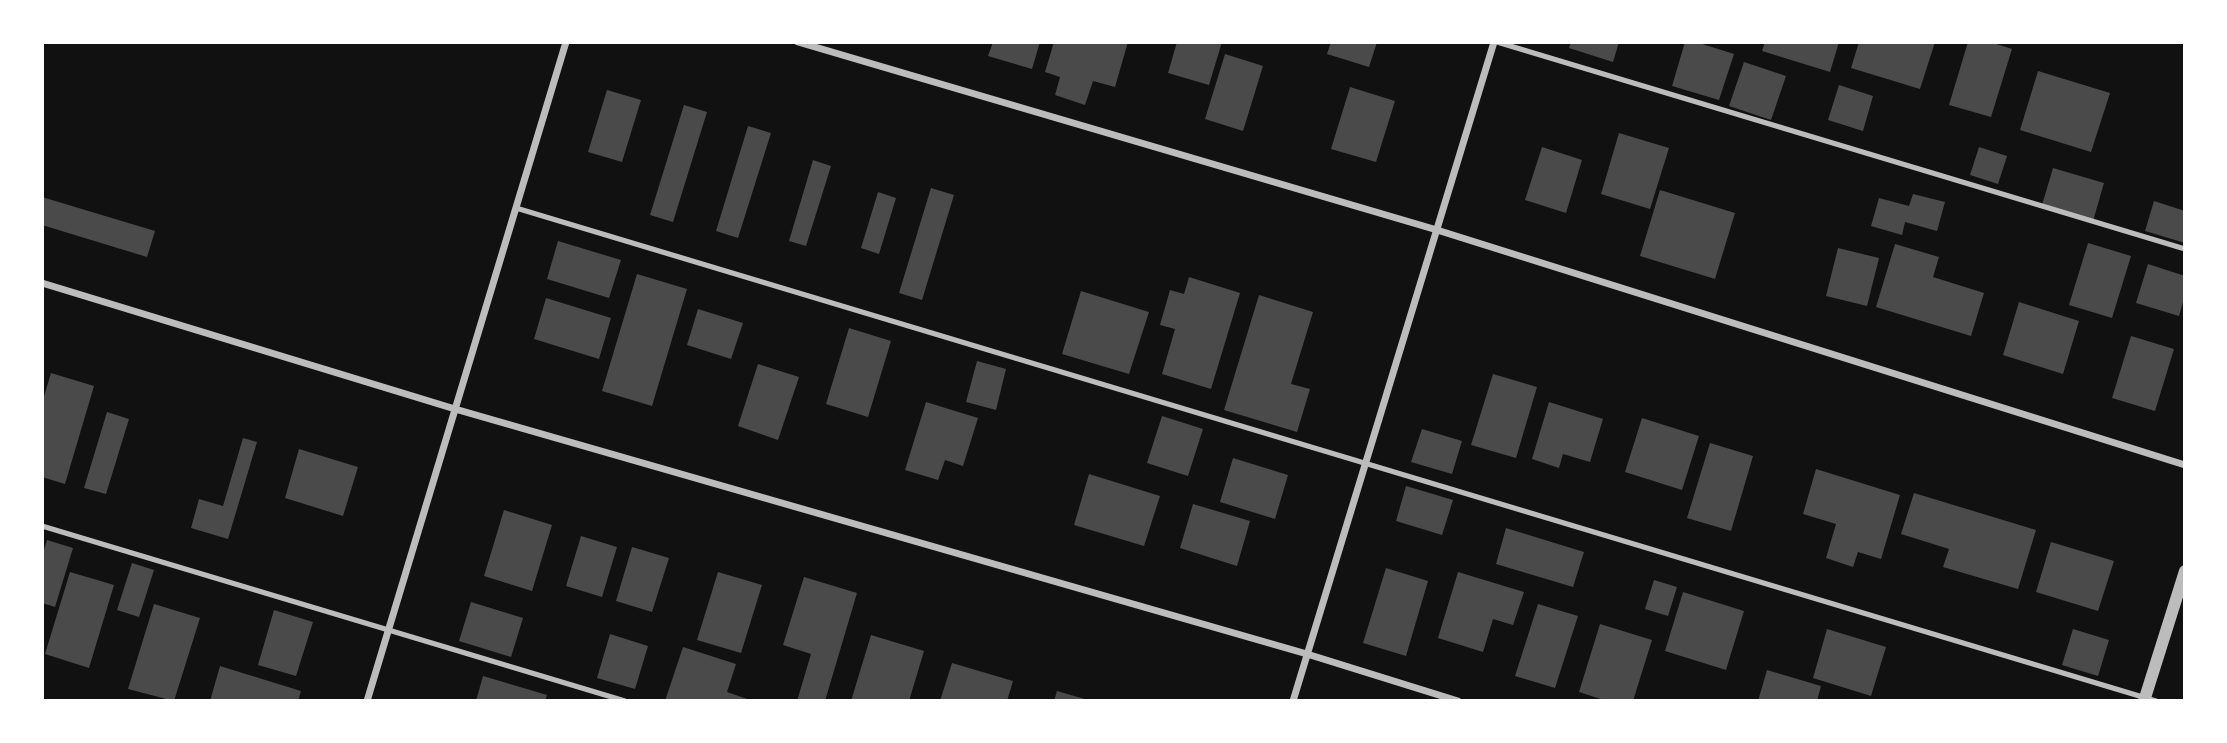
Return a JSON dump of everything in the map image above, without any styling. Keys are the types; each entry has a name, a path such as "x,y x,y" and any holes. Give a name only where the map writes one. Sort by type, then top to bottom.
{"street":[{"path":"367,701 566,42"},
{"path":"798,42 1437,230 2185,465"},
{"path":"1293,701 1495,42"},
{"path":"42,283 455,409 1307,654 1458,701"},
{"path":"2148,700 2185,571"}],"lane":[{"path":"1495,42 2185,250"},
{"path":"516,208 2148,700"},
{"path":"42,526 625,701"}],"building":[{"path":"993,42 1040,42 1032,69 988,56"},
{"path":"1054,42 1128,42 1115,87 1093,81 1085,105 1055,95 1060,77 1045,72"},
{"path":"1177,42 1222,42 1209,85 1168,73"},
{"path":"1331,42 1377,42 1369,67 1327,54"},
{"path":"1571,42 1619,42 1613,62 1569,48"},
{"path":"1685,42 1696,42 1734,54 1719,100 1672,86"},
{"path":"1765,42 1839,42 1830,72 1762,51"},
{"path":"1859,42 1935,42 1920,89 1851,68"},
{"path":"1968,42 1990,42 2012,49 1991,117 1949,105"},
{"path":"1225,54 1263,66 1243,131 1205,119"},
{"path":"1744,62 1786,76 1771,120 1729,106"},
{"path":"2038,71 2110,93 2091,152 2020,130"},
{"path":"1839,85 1873,96 1863,131 1828,120"},
{"path":"1350,87 1395,101 1376,162 1331,149"},
{"path":"607,90 641,100 622,162 588,152"},
{"path":"684,105 707,112 673,222 650,215"},
{"path":"748,126 771,133 738,238 716,231"},
{"path":"1619,133 1669,148 1650,209 1601,194"},
{"path":"1542,147 1582,160 1566,213 1525,200"},
{"path":"1979,147 2007,156 1998,184 1970,175"},
{"path":"813,160 831,166 806,246 789,241"},
{"path":"2053,168 2104,183 2093,221 2042,205"},
{"path":"931,188 954,195 922,300 899,293"},
{"path":"1660,190 1735,213 1715,279 1640,256"},
{"path":"878,192 896,198 879,254 861,248"},
{"path":"1913,194 1945,202 1937,231 1905,222 1902,235 1871,226 1879,198 1909,206"},
{"path":"42,197 155,231 147,257 42,225"},
{"path":"2154,201 2185,211 2185,243 2145,231"},
{"path":"558,241 621,260 609,298 547,279"},
{"path":"2088,243 2131,256 2112,318 2069,305"},
{"path":"1895,244 1939,257 1933,277 1984,293 1971,336 1876,307"},
{"path":"1838,248 1879,258 1867,306 1826,296"},
{"path":"2148,264 2185,276 2185,295 2179,316 2136,303"},
{"path":"637,274 687,289 652,406 602,391"},
{"path":"1189,277 1240,293 1211,389 1162,374 1175,329 1160,325 1170,290 1184,294"},
{"path":"1081,291 1149,312 1129,374 1062,354"},
{"path":"1259,295 1313,312 1291,384 1310,389 1297,432 1224,410"},
{"path":"546,298 611,318 599,359 534,339"},
{"path":"2019,302 2079,321 2063,374 2003,355"},
{"path":"698,309 743,323 731,359 687,345"},
{"path":"849,328 891,341 868,417 826,404"},
{"path":"2131,336 2174,349 2155,411 2112,398"},
{"path":"977,361 1006,369 996,410 966,402"},
{"path":"758,364 799,377 778,440 738,426"},
{"path":"51,373 94,386 65,484 42,477 42,403"},
{"path":"1493,374 1537,387 1516,458 1471,445"},
{"path":"926,402 978,418 963,466 945,460 938,480 905,470"},
{"path":"1549,402 1603,419 1590,462 1563,454 1559,468 1532,459"},
{"path":"107,412 129,419 106,494 84,488"},
{"path":"1162,416 1203,429 1188,476 1147,463"},
{"path":"1642,418 1699,436 1682,490 1625,472"},
{"path":"1422,429 1462,441 1452,474 1411,462"},
{"path":"243,438 257,442 228,539 191,528 199,499 223,506"},
{"path":"1710,443 1753,456 1731,531 1687,518"},
{"path":"299,449 358,467 343,516 285,498"},
{"path":"1233,458 1288,475 1275,519 1220,502"},
{"path":"1816,469 1900,495 1881,559 1858,552 1853,567 1826,558 1836,524 1803,514"},
{"path":"1089,474 1160,496 1144,546 1074,525"},
{"path":"1406,486 1453,500 1442,535 1396,521"},
{"path":"1914,493 2036,530 2018,589 1943,567 1949,549 1901,534"},
{"path":"1193,504 1250,521 1237,566 1180,548"},
{"path":"504,510 552,525 532,591 484,576"},
{"path":"1506,528 1584,552 1573,587 1496,564"},
{"path":"581,536 617,547 602,597 566,586"},
{"path":"47,540 73,548 55,607 42,603 42,556"},
{"path":"2051,542 2114,561 2098,611 2036,592"},
{"path":"632,547 669,558 652,612 616,601"},
{"path":"132,563 154,570 139,617 117,610"},
{"path":"1386,568 1428,581 1406,656 1363,643"},
{"path":"70,572 114,585 89,668 45,654"},
{"path":"718,572 762,585 741,653 697,640"},
{"path":"1458,572 1524,592 1513,625 1493,619 1483,652 1438,638"},
{"path":"804,577 857,593 825,701 797,701 811,654 783,645"},
{"path":"1654,580 1677,587 1668,616 1645,609"},
{"path":"1683,592 1744,611 1726,670 1665,651"},
{"path":"471,602 523,618 511,657 459,641"},
{"path":"154,604 200,618 174,701 128,689"},
{"path":"1538,604 1578,616 1555,688 1515,676"},
{"path":"274,610 313,622 296,676 258,665"},
{"path":"1600,624 1652,640 1633,701 1607,701 1579,692"},
{"path":"1827,629 1886,647 1871,696 1813,678"},
{"path":"2073,629 2109,640 2098,676 2062,665"},
{"path":"610,634 648,646 635,689 597,678"},
{"path":"871,635 924,651 909,701 851,701"},
{"path":"683,647 736,664 727,692 753,701 665,701"},
{"path":"952,663 1013,681 1007,701 940,701"},
{"path":"220,666 301,691 298,701 210,701"},
{"path":"1767,670 1821,686 1817,701 1758,701"},
{"path":"483,676 547,695 545,701 476,701"},
{"path":"1057,691 1088,700 1088,701 1054,701"}]}
